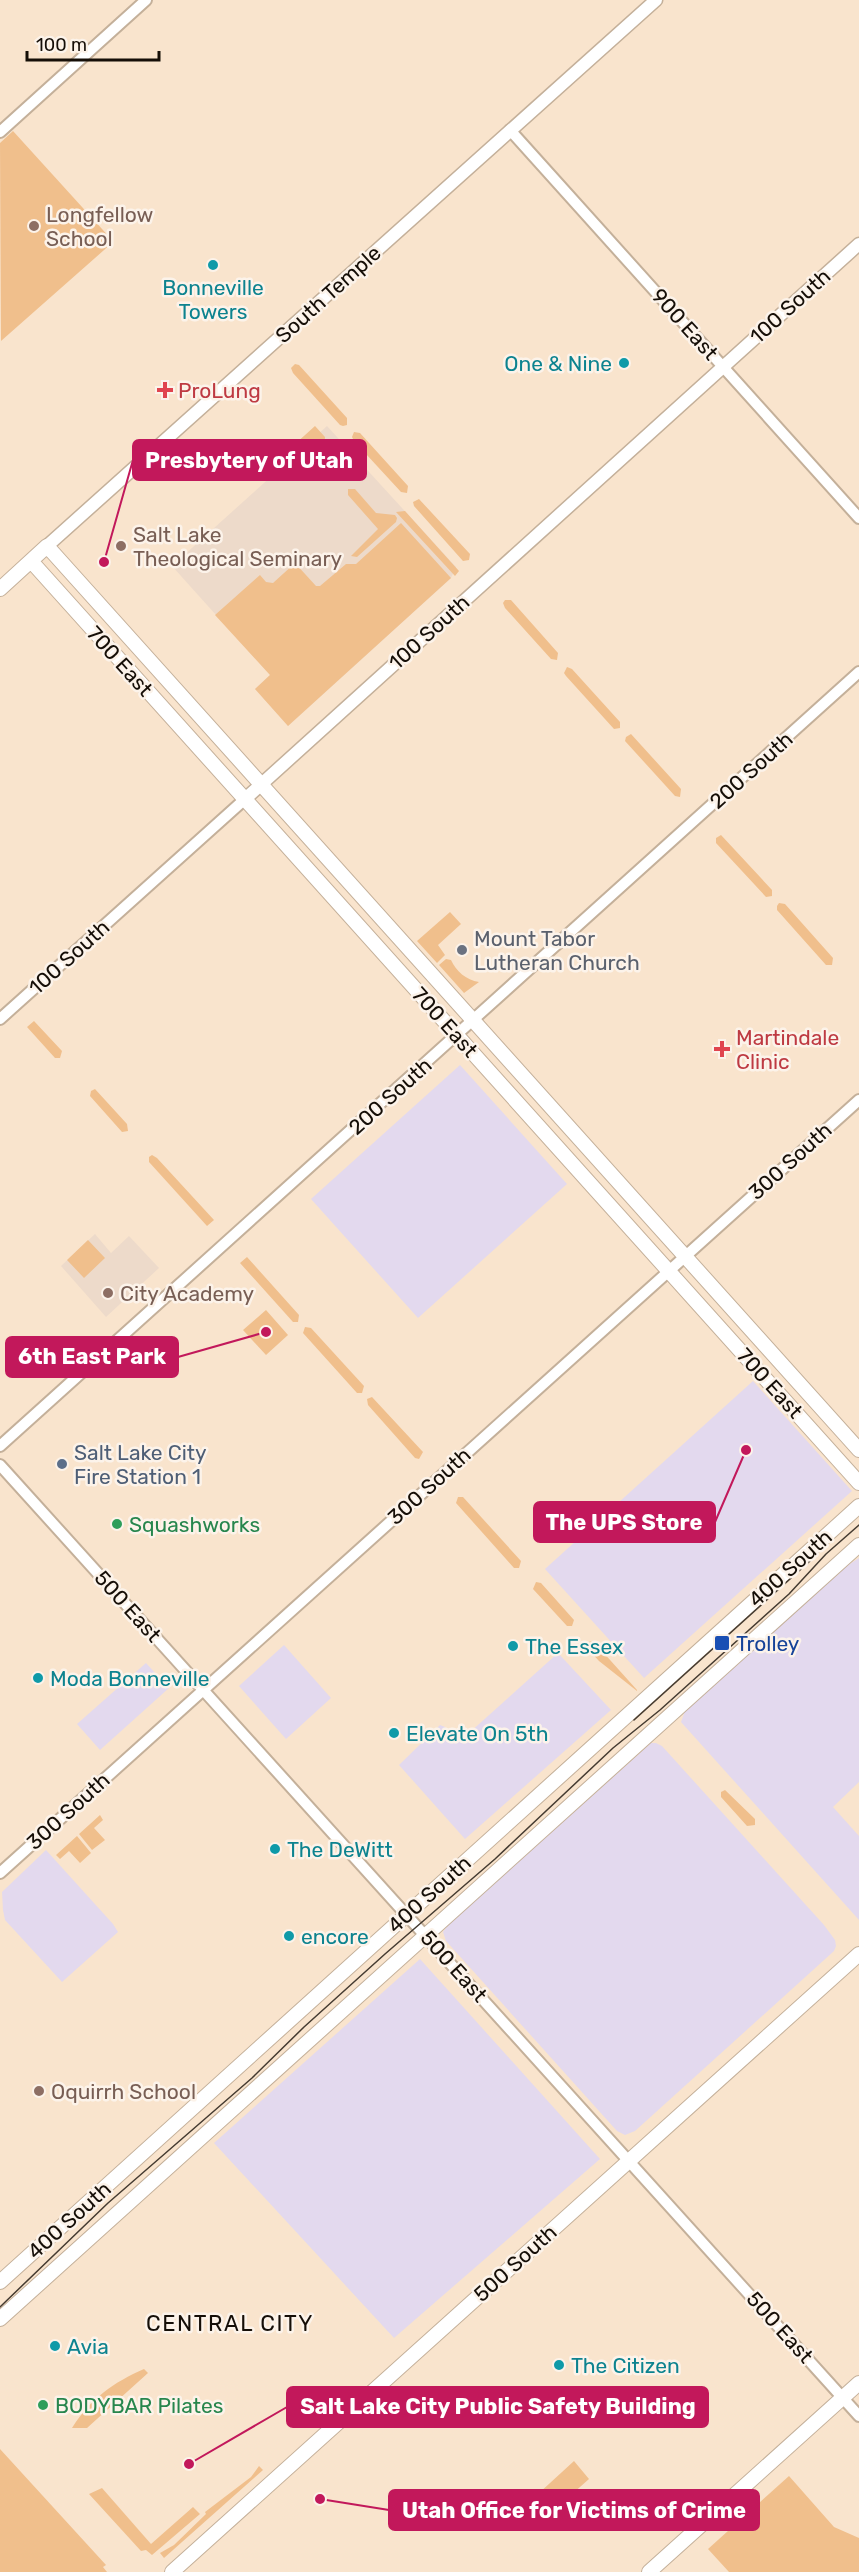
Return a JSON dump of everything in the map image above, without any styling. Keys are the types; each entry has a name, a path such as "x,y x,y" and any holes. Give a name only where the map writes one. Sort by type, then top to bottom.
{"main road":[{"name":"South Temple","path":"0,589 656,0"},
{"name":"100 South","path":"245,799 859,244"},
{"name":"700 East","path":"47,546 859,1450"},
{"name":"700 East","path":"31,561 859,1483"},
{"name":"400 South","path":"0,2282 859,1506"},
{"name":"400 South","path":"0,2319 859,1545"},
{"name":"500 South","path":"172,2572 859,1954"},
{"path":"649,2572 859,2383"}],"street":[{"path":"0,132 146,0"},
{"name":"900 East","path":"510,130 859,518"},
{"name":"200 South","path":"0,1446 859,672"},
{"name":"100 South","path":"0,1019 245,799"},
{"name":"300 South","path":"0,1873 859,1100"},
{"name":"500 East","path":"0,1465 859,2416"}],"shaded area":[{"path":"13,131 112,240 112,243 1,341 0,143"},
{"path":"295,364 299,365 347,418 347,425 340,425 293,373 291,368"},
{"path":"315,426 325,437 324,456 336,470 332,470 327,464 323,465 312,449 304,456 294,445"},
{"path":"327,426 456,567 451,578 288,726 255,689 270,675 172,566"},
{"path":"354,432 360,433 408,486 407,493 401,492 354,441 352,437"},
{"path":"348,489 355,489 376,513 395,515 397,518 396,522 357,557 351,556 378,529 348,495"},
{"path":"419,499 470,554 469,560 463,561 414,506 413,502"},
{"path":"405,511 459,571 455,576 396,512"},
{"path":"401,523 451,578 288,726 255,689 270,675 215,615 260,575 266,582 273,583 295,563 316,586 320,586 346,564 356,564"},
{"path":"505,600 511,600 558,653 557,660 551,659 505,608 503,603"},
{"path":"567,667 572,669 620,722 620,728 614,729 566,676 564,673"},
{"path":"631,734 681,789 680,797 675,796 625,741 626,737"},
{"path":"721,835 772,890 772,896 766,897 716,843 716,838"},
{"path":"779,903 785,904 833,958 832,965 826,965 777,910"},
{"path":"450,912 461,924 438,945 445,955 437,963 417,941"},
{"path":"446,959 451,960 466,977 479,982 464,993 439,965"},
{"path":"34,1021 62,1051 60,1058 55,1058 27,1027"},
{"path":"460,1065 567,1184 418,1318 311,1199"},
{"path":"95,1089 127,1124 128,1131 122,1132 90,1096 91,1091"},
{"path":"152,1155 214,1220 207,1226 149,1162 149,1157"},
{"name":"City Academy","path":"95,1234 111,1253 129,1236 159,1268 106,1317 61,1266"},
{"path":"88,1240 105,1258 84,1278 67,1260"},
{"path":"247,1257 299,1315 298,1322 293,1322 240,1263"},
{"path":"266,1310 288,1335 266,1355 243,1330"},
{"path":"305,1327 311,1328 364,1386 362,1393 357,1393 303,1333"},
{"path":"753,1381 852,1491 644,1678 545,1569"},
{"path":"372,1397 423,1452 419,1459 415,1458 368,1405 367,1399"},
{"path":"458,1497 463,1497 521,1561 519,1568 514,1568 456,1503"},
{"path":"859,1558 859,1782 833,1807 859,1836 859,1920 681,1722 685,1711 836,1573"},
{"path":"536,1582 541,1583 574,1620 572,1626 567,1626 533,1589"},
{"path":"593,1641 637,1691 599,1661 587,1648 588,1642"},
{"path":"284,1645 331,1698 286,1739 239,1686"},
{"path":"558,1653 611,1710 465,1839 399,1765 440,1725 445,1727 459,1742"},
{"path":"146,1663 169,1688 100,1750 77,1724"},
{"path":"651,1743 662,1746 824,1925 835,1940 836,1946 834,1951 635,2131 625,2135 617,2131 446,1941 443,1932 448,1925"},
{"path":"725,1790 755,1819 755,1825 747,1826 721,1797 721,1792"},
{"path":"100,1815 103,1820 94,1828 105,1840 92,1850 79,1834"},
{"path":"77,1836 91,1853 80,1863 69,1851 60,1859 56,1855"},
{"path":"46,1850 118,1932 62,1982 5,1920 3,1910 2,1892"},
{"path":"420,1959 600,2159 394,2338 214,2143"},
{"path":"144,2369 148,2373 87,2428 72,2428 95,2400 123,2380"},
{"path":"0,2449 106,2565 103,2567 107,2572 0,2572"},
{"path":"574,2461 589,2479 553,2511 538,2494"},
{"path":"259,2466 263,2470 164,2558 160,2553 174,2545 206,2514 205,2512 251,2477"},
{"path":"789,2476 834,2527 859,2538 859,2572 729,2572 708,2549"},
{"path":"102,2488 151,2544 193,2507 200,2514 152,2555 146,2550 141,2551 89,2494"}],"tram line":[{"path":"0,2307 108,2203 252,2078 304,2027 495,1859 613,1748 660,1710 789,1594 826,1554 859,1525"},
{"path":"634,1720 810,1561"}],"place":[{"name":"Longfellow School","path":"34,226"},
{"name":"Bonneville Towers","path":"213,265"},
{"name":"One & Nine","path":"624,363"},
{"name":"ProLung","path":"165,390"},
{"name":"Salt Lake Theological Seminary","path":"121,546"},
{"name":"Presbytery of Utah","path":"104,562"},
{"name":"Mount Tabor Lutheran Church","path":"462,950"},
{"name":"Martindale Clinic","path":"722,1049"},
{"name":"City Academy","path":"108,1293"},
{"name":"6th East Park","path":"266,1332"},
{"name":"The UPS Store","path":"746,1450"},
{"name":"Salt Lake City Fire Station 1","path":"62,1464"},
{"name":"Squashworks","path":"117,1524"},
{"name":"Trolley","path":"722,1643"},
{"name":"The Essex","path":"513,1646"},
{"name":"Moda Bonneville","path":"38,1678"},
{"name":"Elevate On 5th","path":"394,1733"},
{"name":"The DeWitt","path":"275,1849"},
{"name":"encore","path":"289,1936"},
{"name":"Oquirrh School","path":"39,2091"},
{"name":"Avia","path":"55,2346"},
{"name":"The Citizen","path":"559,2365"},
{"name":"BODYBAR Pilates","path":"43,2405"},
{"name":"Salt Lake City Public Safety Building","path":"189,2464"},
{"name":"Utah Office for Victims of Crime","path":"320,2499"}],"district":[{"name":"CENTRAL CITY","path":"230,2323"}]}
